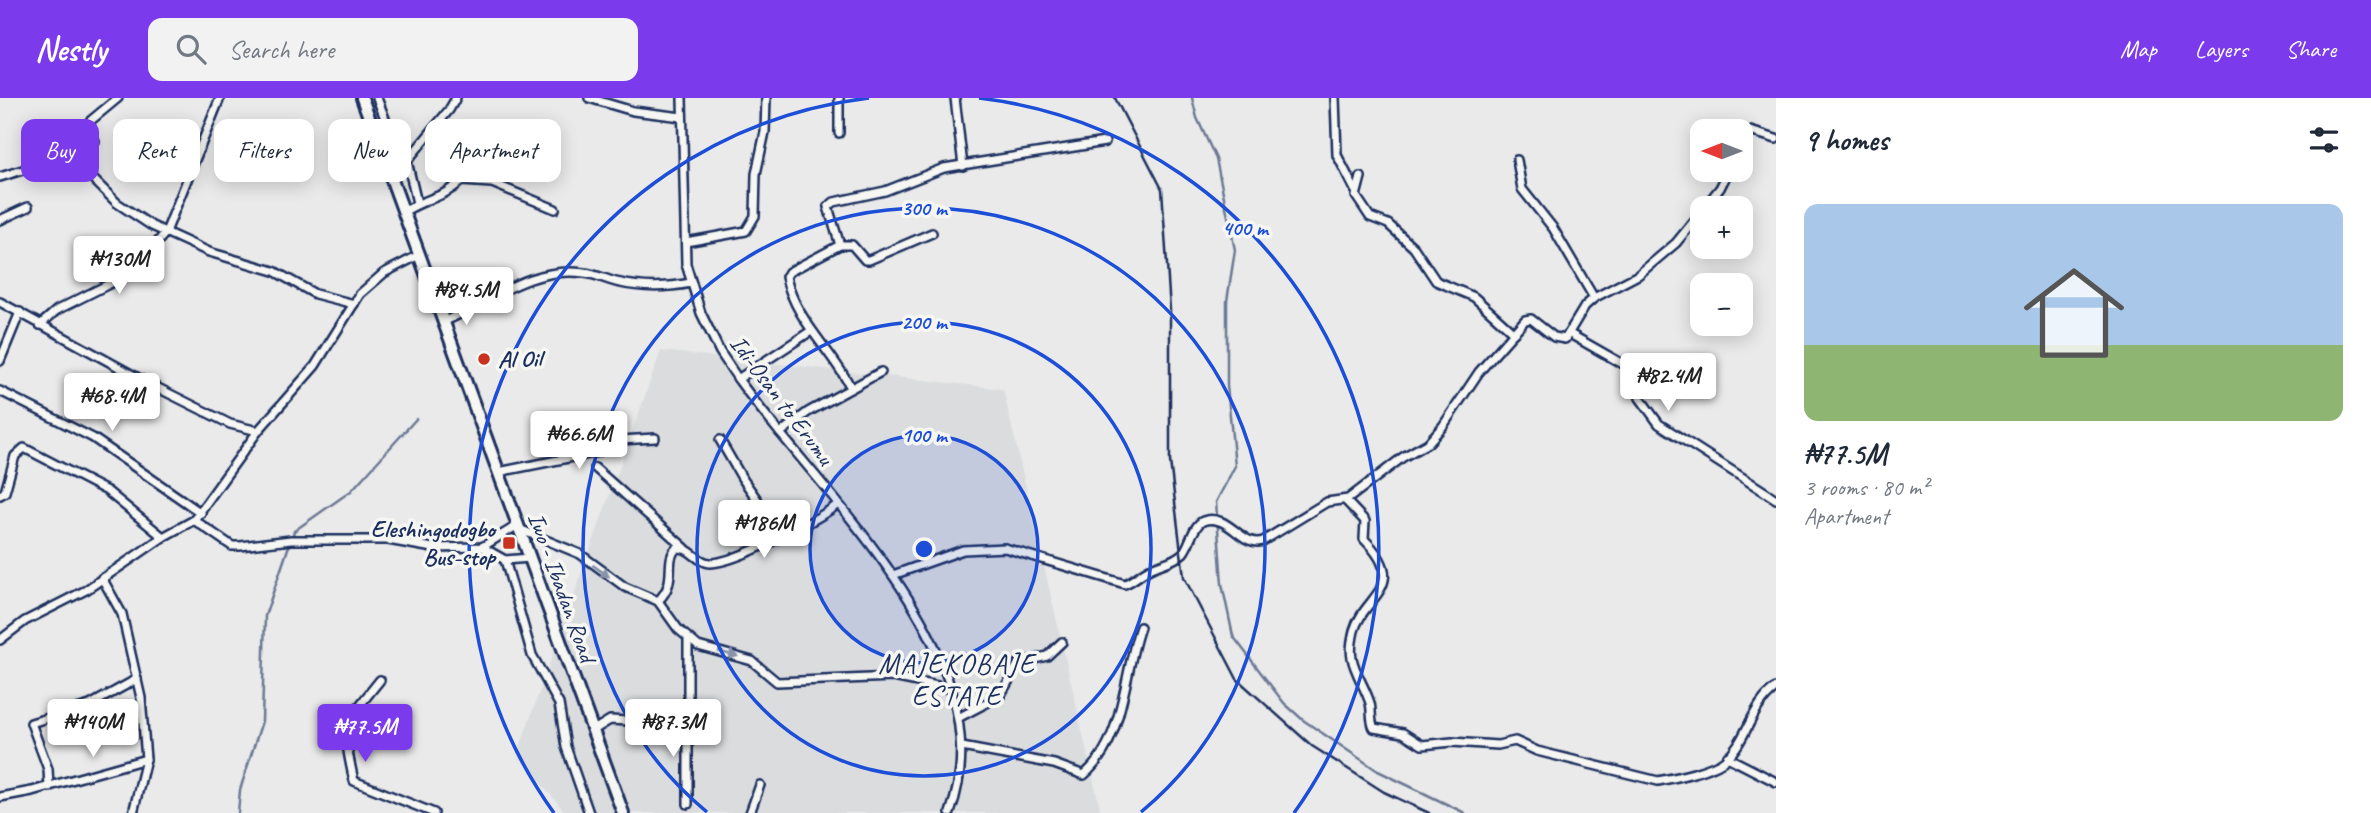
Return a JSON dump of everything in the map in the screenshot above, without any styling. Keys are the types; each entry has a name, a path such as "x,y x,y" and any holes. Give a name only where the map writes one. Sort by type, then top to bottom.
{"main road":[{"name":"Iwo - Ibadan Road","path":"362,98 623,813"}],"street":[{"path":"99,98 108,109"},
{"path":"108,109 118,98"},
{"path":"40,325 57,310 121,278 166,232 220,98"},
{"path":"377,98 385,119"},
{"path":"411,156 450,110 456,98"},
{"path":"589,98 633,111 682,117"},
{"name":"Idi-Osan to Erumu","path":"682,98 686,242 691,283 701,313 720,352 738,379 893,576 942,657 952,689 962,747 950,813"},
{"path":"686,242 746,230 749,227 755,216 755,174 765,132 766,98"},
{"path":"839,98 839,133"},
{"path":"955,98 963,166"},
{"path":"1335,98 1337,155 1359,203 1370,217 1394,229 1423,258 1429,274 1436,281 1474,297 1514,333"},
{"path":"92,119 105,106 108,109"},
{"path":"1754,132 1776,139"},
{"path":"840,245 830,216 829,204 885,191 932,172 1105,142"},
{"path":"1517,160 1522,188 1553,228 1594,298"},
{"path":"0,177 21,170"},
{"path":"1355,190 1361,177"},
{"path":"411,178 417,203"},
{"path":"404,212 417,203 447,195 461,181 492,183 555,209"},
{"path":"96,182 117,204 166,232 209,252 274,271 315,294 354,304"},
{"path":"0,220 28,207"},
{"path":"893,576 963,550 983,547 1005,548 1125,584 1155,566 1172,562 1187,548 1199,524 1204,521 1231,525 1251,541 1258,542 1327,502 1345,500 1403,457 1428,443 1479,372 1528,319 1538,322 1560,340 1570,334 1577,316 1594,298 1638,275 1676,243 1690,225"},
{"path":"851,388 840,366 811,331 791,294 786,277 789,272 840,245 852,245 865,260 869,260 932,233"},
{"path":"0,640 25,621 68,601 163,537 194,520 258,431 315,366 354,304 371,283 419,255"},
{"path":"443,322 476,307 516,282 540,277 584,272 636,286 671,287 691,283"},
{"path":"0,302 230,424 258,431"},
{"path":"0,361 20,312"},
{"path":"738,379 811,331"},
{"path":"1570,334 1635,371 1640,398 1659,424 1776,499"},
{"path":"780,433 792,422 881,372"},
{"path":"0,391 93,438 201,513"},
{"path":"498,472 598,452 620,440 655,439"},
{"path":"720,440 742,478 782,535"},
{"path":"0,495 5,492 15,456 24,448 107,491 163,537"},
{"path":"595,468 701,561 712,563 755,549 810,524 837,505"},
{"path":"1345,500 1366,522 1364,539 1374,547 1382,568 1382,590 1355,627 1351,656 1371,707 1371,725 1374,728 1403,733 1423,745 1452,742 1498,745 1515,741 1537,751 1650,781 1673,779 1727,757 1761,702 1776,688"},
{"path":"194,520 232,546 305,540 388,540 433,548 482,547 519,527 580,554 625,587 658,601 688,640 698,646 752,661 771,678 784,683 893,677 952,689"},
{"path":"482,547 505,560 530,558"},
{"path":"658,601 671,583 671,553 677,548 685,548"},
{"path":"505,560 531,654 559,704 566,747 589,813"},
{"path":"102,578 122,614 137,679 146,759 133,813"},
{"path":"962,747 1054,764 1084,775 1099,762 1111,738 1140,627"},
{"path":"688,640 688,804"},
{"path":"958,718 1000,696 1019,663 1047,656 1062,642"},
{"path":"49,787 48,769 31,723 90,705 137,679"},
{"path":"380,680 346,726 345,738 354,781 434,813"},
{"path":"592,731 610,720 645,722 686,712"},
{"path":"1727,757 1776,782"},
{"path":"0,797 49,787 146,759"},
{"path":"750,813 760,785"}],"shaded area":[{"path":"661,351 1003,389 1101,813 566,813 517,755"}],"waterway":[{"path":"1192,98 1197,118 1216,159 1235,250 1227,301 1227,386 1235,466 1216,502 1222,584 1233,636 1284,703 1303,720 1378,771 1465,813"},
{"path":"238,813 240,790 262,721 265,616 294,531 351,491 416,419"}],"railway":[{"path":"1115,98 1162,189 1170,310 1170,461 1184,577 1237,679 1312,746 1384,792 1429,813"}],"place":[{"name":"Al Oil","path":"484,359"},
{"name":"Eleshingodogbo Bus-stop","path":"509,543"}],"district":[{"name":"MAJEKOBAJE ESTATE","path":"957,679"}]}
